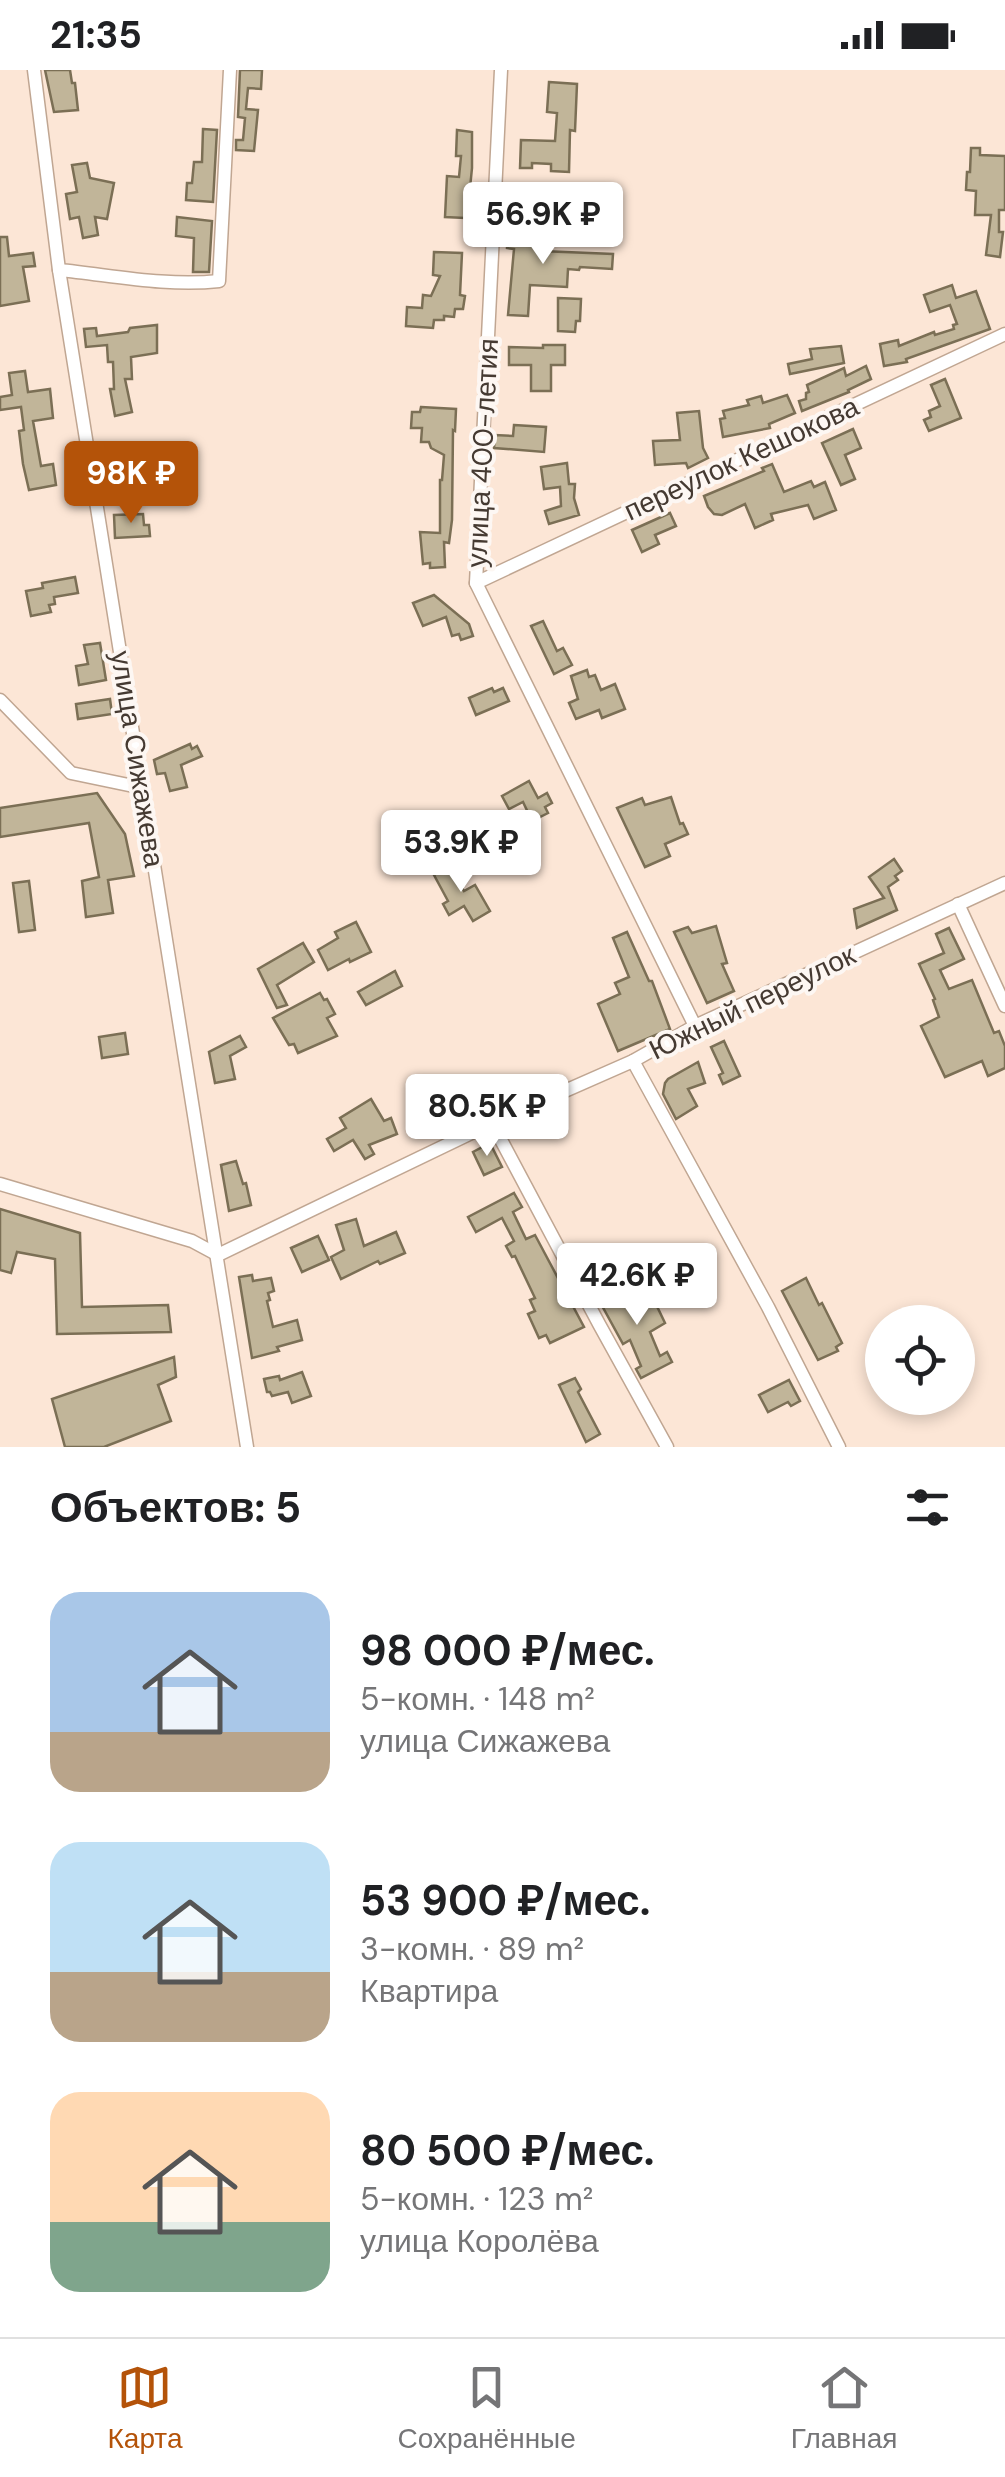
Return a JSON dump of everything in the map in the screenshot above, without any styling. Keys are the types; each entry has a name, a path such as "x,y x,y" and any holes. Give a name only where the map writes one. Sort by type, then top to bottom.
{"street":[{"name":"улица Сижажева","path":"34,70 59,270 248,1447"},
{"path":"59,270 203,283 219,281 230,70"},
{"name":"улица 400-летия","path":"501,70 476,583 695,1026"},
{"name":"переулок Кешокова","path":"476,583 1005,334"},
{"path":"0,700 70,773 143,788"},
{"name":"Южный переулок","path":"218,1255 1005,882"},
{"path":"958,904 1005,1006"},
{"path":"633,1061 840,1447"},
{"path":"492,1123 667,1447"},
{"path":"0,1184 192,1241 218,1255"}],"building":[{"path":"45,70 70,70 78,110 54,112"},
{"path":"240,70 262,70 261,89 248,88 246,109 258,110 254,151 236,150 236,140 243,140 245,118 238,117"},
{"path":"549,82 577,84 569,172 551,171 551,164 532,163 532,168 520,168 521,140 555,141 557,113 547,112"},
{"path":"203,129 217,130 213,202 186,200 194,162 202,162"},
{"path":"457,130 472,132 465,218 445,217 447,176 459,177"},
{"path":"971,148 980,148 980,155 1005,156 1005,210 999,210 999,232 1003,232 1000,257 986,255 991,215 975,215 976,191 966,190"},
{"path":"87,163 90,178 114,183 107,219 95,217 98,235 83,238 79,217 70,219 66,194 77,192 72,165"},
{"path":"518,189 573,190 572,219 546,218 546,202 517,201"},
{"path":"177,217 212,221 209,272 193,272 194,238 176,236"},
{"path":"508,229 542,231 541,251 613,254 612,269 568,269 567,287 530,285 528,316 508,315 514,249 507,248"},
{"path":"0,237 7,237 9,256 33,253 35,266 23,267 29,301 0,306"},
{"path":"434,252 462,253 463,309 455,309 454,317 434,320 433,328 406,326 407,307 422,308 423,295 431,296 440,276 433,275"},
{"path":"952,285 956,298 976,291 990,329 906,359 907,362 884,366 880,344 898,340 899,346 934,332 935,335 954,329 957,324 950,305 930,312 924,295"},
{"path":"558,298 581,299 575,332 558,331"},
{"path":"157,325 157,353 131,357 132,379 125,379 132,412 115,416 110,389 114,389 113,362 108,362 107,345 86,347 84,329 96,328 97,336"},
{"path":"565,345 565,365 551,365 551,391 531,391 531,365 509,365 509,347"},
{"path":"841,346 844,363 790,374 788,364 812,359 810,349"},
{"path":"866,366 871,379 802,411 799,401 806,399 807,385 844,368 846,376"},
{"path":"25,371 28,392 50,389 53,418 33,421 41,466 53,464 56,485 29,490 19,431 24,430 21,407 0,410 0,397 12,395 9,373"},
{"path":"945,379 961,418 929,431 924,420 931,417 929,411 940,406 931,385"},
{"path":"787,395 795,413 769,424 770,428 723,437 723,411 749,405 747,400 761,396 763,403"},
{"path":"421,407 456,409 452,520 449,543 444,542 445,567 430,568 430,563 423,564 420,532 440,533 444,455 431,448 429,442 421,442 422,428 411,428 412,412 420,412"},
{"path":"699,411 703,448 708,458 688,468 686,463 655,465 653,441 680,440 677,413"},
{"path":"514,425 546,427 544,452 494,448 495,435 513,436"},
{"path":"853,429 861,448 845,455 855,479 841,485 822,443"},
{"path":"567,463 569,484 575,484 579,515 549,524 545,511 561,506 560,487 544,489 541,467"},
{"path":"772,464 784,492 811,481 814,487 825,482 836,510 814,519 808,505 771,514 773,520 755,528 745,504 722,515 714,514 708,507 704,496"},
{"path":"670,513 676,526 655,535 659,544 642,552 632,530"},
{"path":"143,514 150,536 115,538 114,515"},
{"path":"75,577 78,593 54,597 55,604 49,605 51,612 31,616 26,591 43,588 42,583"},
{"path":"434,595 469,624 473,636 461,640 459,634 452,636 446,617 423,626 413,603"},
{"path":"543,621 557,651 563,648 572,665 554,674 531,626"},
{"path":"100,643 106,680 79,685 76,666 88,664 84,645"},
{"path":"587,670 589,677 595,675 601,690 615,684 625,709 602,718 599,710 576,719 569,703 578,699 571,676"},
{"path":"492,688 494,692 503,688 509,701 476,715 469,698"},
{"path":"110,699 112,714 78,719 76,704"},
{"path":"190,744 192,749 197,746 202,756 181,765 187,787 170,791 165,773 157,774 154,760"},
{"path":"529,781 538,798 547,793 552,803 545,807 548,813 532,821 523,802 509,809 502,796"},
{"path":"97,793 125,834 134,876 108,880 113,913 86,917 82,881 99,877 89,823 0,837 0,808"},
{"path":"671,797 680,824 688,834 665,844 670,856 645,867 617,808 642,798 645,805"},
{"path":"894,859 902,871 888,887 897,910 857,928 854,909 884,898 869,877"},
{"path":"450,866 464,891 475,885 490,911 473,921 464,906 449,915 443,904 448,901 434,875"},
{"path":"29,881 35,930 19,932 13,883"},
{"path":"356,922 371,952 328,970 318,950 338,938 335,932"},
{"path":"716,926 727,963 722,964 734,991 707,1003 674,932 688,927 692,933"},
{"path":"949,928 964,959 940,970 949,989 972,980 994,1033 999,1031 1005,1046 1005,1068 988,1076 982,1061 945,1077 921,1026 939,1017 919,964 944,953 936,934"},
{"path":"627,932 670,1029 618,1051 598,1004 620,994 615,983 629,977 613,938"},
{"path":"303,943 314,962 277,985 287,1005 277,1008 258,969"},
{"path":"395,971 402,986 366,1005 358,992"},
{"path":"320,993 335,1014 327,1018 337,1036 298,1053 273,1018"},
{"path":"125,1033 128,1054 102,1058 99,1037"},
{"path":"240,1036 246,1047 230,1056 235,1079 215,1083 209,1052"},
{"path":"724,1041 740,1076 723,1084 719,1075 723,1073 711,1047"},
{"path":"698,1062 705,1083 688,1089 697,1106 676,1119 663,1094 665,1083"},
{"path":"460,1086 467,1101 442,1113 446,1120 432,1128 417,1100 431,1092 434,1098"},
{"path":"371,1099 384,1121 391,1118 397,1134 369,1145 374,1154 365,1159 353,1140 334,1151 327,1139 346,1128 340,1118"},
{"path":"490,1143 502,1167 484,1175 473,1152"},
{"path":"236,1161 251,1205 229,1211 221,1165"},
{"path":"514,1193 522,1207 513,1212 526,1239 535,1235 584,1327 550,1343 546,1335 539,1338 528,1314 535,1311 530,1300 535,1298 506,1246 514,1241 502,1218 476,1232 468,1217"},
{"path":"0,1209 80,1233 82,1307 168,1305 171,1332 57,1334 55,1259 17,1252 11,1273 0,1270"},
{"path":"356,1219 364,1246 396,1232 405,1253 341,1279 331,1257 344,1250 336,1225"},
{"path":"318,1236 329,1260 302,1272 291,1248"},
{"path":"252,1275 253,1281 271,1278 274,1291 268,1293 267,1301 273,1327 297,1320 302,1340 252,1358 239,1277"},
{"path":"806,1278 842,1343 836,1347 838,1351 818,1360 782,1291"},
{"path":"630,1287 637,1301 651,1294 665,1323 650,1332 660,1356 667,1352 672,1362 641,1378 636,1369 641,1366 630,1340 623,1344 600,1302"},
{"path":"174,1357 176,1377 158,1385 171,1421 104,1447 65,1447 52,1399"},
{"path":"302,1372 311,1396 292,1403 288,1392 272,1396 267,1392 264,1379 279,1376 280,1380"},
{"path":"575,1378 600,1434 586,1442 559,1385"},
{"path":"789,1380 800,1401 768,1412 759,1395"}]}
